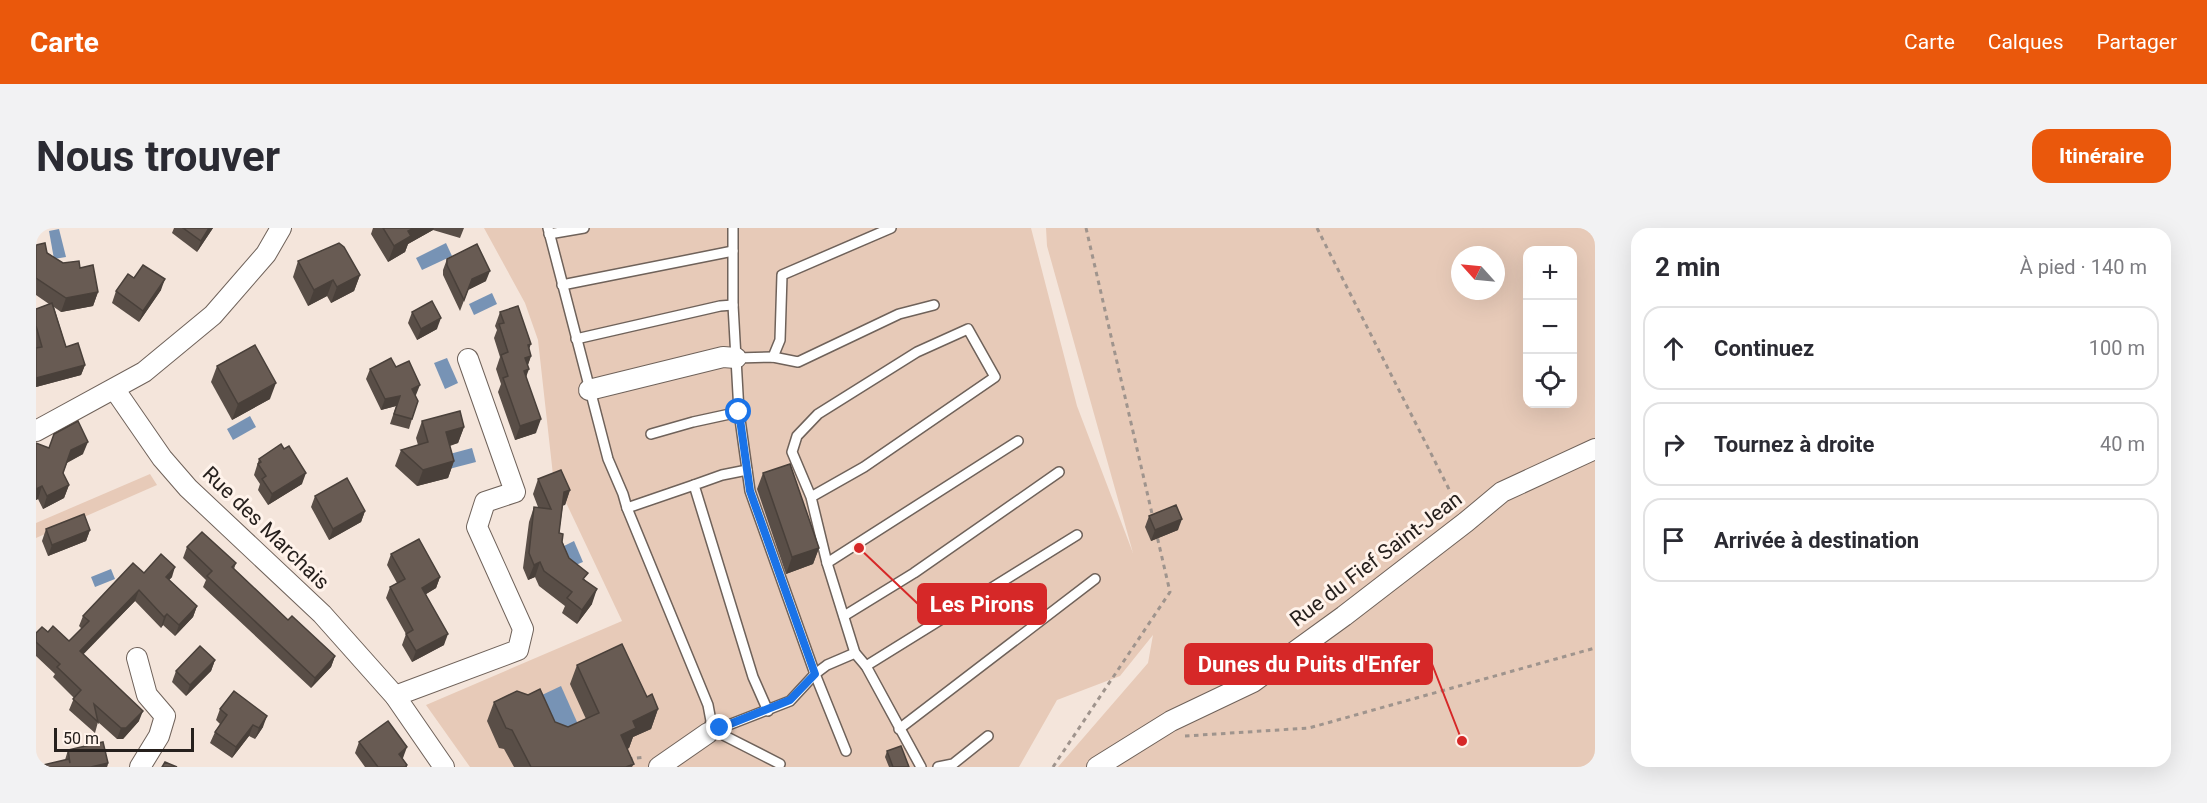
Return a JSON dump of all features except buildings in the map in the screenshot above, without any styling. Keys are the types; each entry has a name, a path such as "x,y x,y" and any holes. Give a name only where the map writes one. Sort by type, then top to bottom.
{"street":[{"path":"36,431 115,390 144,372 213,315 266,254 281,228"},
{"path":"589,390 723,357 736,358"},
{"path":"395,696 518,650 523,629 477,527 485,502 515,492 468,359"},
{"name":"Rue des Marchais","path":"115,390 162,458 188,488 322,614 395,696 444,767"},
{"name":"Rue du Fief Saint-Jean","path":"1097,767 1171,721 1253,682 1344,616 1502,492 1595,449"},
{"path":"137,658 147,695 165,716 159,736 140,767"},
{"path":"659,767 714,730"}],"lane":[{"path":"584,228 549,231 608,459 708,705 714,730 780,764"},
{"path":"733,228 733,305 739,412 750,491 815,674 846,751"},
{"path":"773,357 780,340 782,275 891,228"},
{"path":"562,285 733,251"},
{"path":"576,339 733,305"},
{"path":"736,358 773,357 798,362 899,314 934,305"},
{"path":"811,497 864,467 995,377 968,329 907,358 818,414 797,436 792,452 811,497 827,563 855,653 866,666 921,767"},
{"path":"651,434 739,412"},
{"path":"827,563 1018,441"},
{"path":"627,508 722,475 747,470"},
{"path":"844,616 914,573 1059,471"},
{"path":"694,485 753,677 768,711"},
{"path":"866,666 1077,535"},
{"path":"899,729 1095,579"},
{"path":"714,730 768,711 790,700 827,665 855,653"},
{"path":"939,767 953,764 988,736"}],"path":[{"path":"1086,228 1154,524"},
{"path":"1317,228 1466,522"},
{"path":"1053,767 1170,592 1157,536"},
{"path":"1177,736 1308,728 1595,648"}],"shaded area":[{"path":"484,228 1031,228 1077,406 1133,553 1047,246 1046,228 1595,228 1595,767 1058,767 1148,663 1153,635 1120,676 1057,700 1019,767 470,767 426,705 622,621 553,475 538,340 525,303"},
{"path":"150,474 157,485 36,538 36,523"}],"water":[{"path":"59,229 66,257 54,259 49,231"},
{"path":"446,243 452,256 422,270 416,258"},
{"path":"492,293 497,304 474,315 469,304"},
{"path":"447,358 458,383 445,389 434,363"},
{"path":"250,416 256,427 233,440 227,429"},
{"path":"472,448 476,462 449,469 446,455"},
{"path":"574,541 583,562 573,566 564,546"},
{"path":"111,569 115,579 95,587 91,577"},
{"path":"561,686 581,731 561,739 542,695"}],"place":[{"name":"Les Pirons","path":"859,548"},
{"name":"Dunes du Puits d'Enfer","path":"1462,741"}],"route":[{"path":"720,728 768,711 790,700 815,674 750,491 739,412"}]}
